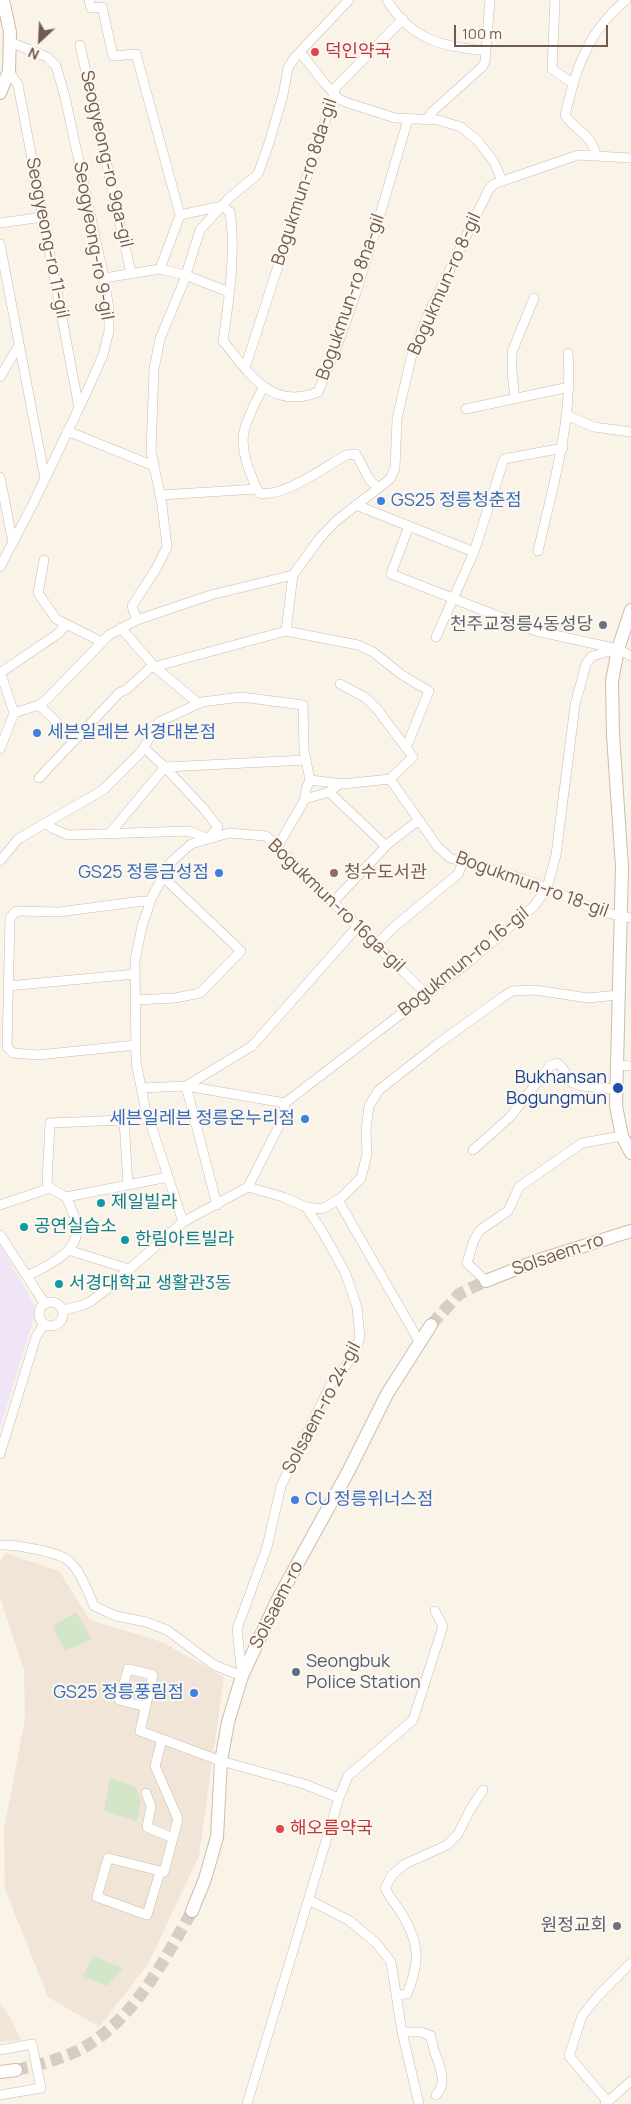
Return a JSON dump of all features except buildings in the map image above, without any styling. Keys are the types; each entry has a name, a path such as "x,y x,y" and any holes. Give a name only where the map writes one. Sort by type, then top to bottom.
{"main road":[{"path":"0,93 9,71 10,42 10,32 3,0"},
{"path":"631,610 618,649 612,681 626,918 618,995 618,1121 622,1136 631,1153"},
{"name":"Solsaem-ro","path":"486,1281 536,1261 631,1231"},
{"name":"Solsaem-ro","path":"192,1911 205,1879 216,1837 221,1761 228,1722 242,1676 278,1599 348,1472 387,1394 419,1341 431,1325"},
{"path":"0,2072 16,2070"}],"street":[{"name":"Seogyeong-ro 9ga-gil","path":"89,0 91,8 102,7 113,56 136,54 180,215"},
{"path":"137,620 132,606 156,569 167,547 152,451 154,369 160,338 185,275 200,230 222,206 258,174 274,127 288,68 300,52 349,0"},
{"path":"388,0 394,11 420,35 439,44 486,51"},
{"path":"428,120 433,111 482,67 485,62 490,0"},
{"path":"555,0 552,69 572,83"},
{"path":"596,156 588,136 569,121 565,115 572,83 591,40 606,19 626,0"},
{"name":"Bogukmun-ro 8da-gil","path":"245,368 333,93 336,87 402,19"},
{"name":"Seogyeong-ro 9-gil","path":"0,567 68,432 103,355 109,331 109,309 104,278 66,97 56,66 47,57 10,42"},
{"name":"Seogyeong-ro 9ga-gil","path":"80,45 132,273"},
{"path":"300,52 333,93 348,103 395,118 438,120 461,127 478,141 494,162 502,181"},
{"name":"Seogyeong-ro 11-gil","path":"9,71 18,85 79,408"},
{"name":"Bogukmun-ro 8na-gil","path":"222,206 230,212 233,232 230,292 224,341 263,388 282,396 306,397 318,392 334,356 360,278 408,120"},
{"name":"Bogukmun-ro 8-gil","path":"293,575 319,539 356,505 390,479 395,468 397,419 400,400 411,358 427,317 489,189 494,184 578,155 631,158"},
{"path":"160,269 180,215 222,206"},
{"path":"0,223 43,217"},
{"path":"0,244 3,273 45,480"},
{"name":"Seogyeong-ro 9ga-gil","path":"104,278 160,269 185,275 230,292"},
{"path":"515,399 512,352 534,298"},
{"path":"0,377 19,345"},
{"path":"538,551 562,448 569,387 568,353"},
{"path":"466,409 569,387"},
{"path":"263,388 244,433 244,445 250,474 259,493 266,495 289,487 346,454 356,454 369,479 378,488"},
{"path":"566,415 594,427 631,432"},
{"path":"68,432 154,466"},
{"path":"436,637 474,552 504,459 562,448"},
{"path":"0,477 13,543"},
{"path":"160,495 257,489"},
{"path":"356,505 474,552"},
{"path":"409,526 391,574 452,600 536,631 618,649 631,656"},
{"path":"44,560 38,593 56,619 102,642"},
{"path":"14,713 39,705 109,635 137,620 211,595 293,575 286,631"},
{"path":"0,749 14,713 0,672 60,633 65,625"},
{"path":"121,628 155,667 199,704"},
{"path":"39,778 120,693 150,668 286,631 358,645 373,652 402,675 429,691 406,748"},
{"name":"Bogukmun-ro 16-gil","path":"285,1103 470,961 534,906 547,888 556,855 576,704 586,664 592,656 618,649"},
{"path":"310,780 340,783 390,779 413,757 377,709 366,698 340,684"},
{"path":"0,861 18,839 104,790 144,748 159,722 199,704 241,698 303,705 306,760 310,780 306,789 305,799 278,846"},
{"path":"39,705 75,740"},
{"path":"47,823 52,828 68,835 189,831 208,839 218,827 165,767 144,748"},
{"path":"110,834 165,767 306,760"},
{"name":"Bogukmun-ro 18-gil","path":"390,779 437,846 450,858 526,880 602,912 626,918"},
{"path":"305,799 329,792 340,783"},
{"path":"329,792 386,846"},
{"path":"334,901 386,846 419,820"},
{"name":"Bogukmun-ro 16ga-gil","path":"182,1222 148,1119 136,1062 135,960 142,926 150,902 171,862 191,844 229,833 266,836 334,901 426,994"},
{"path":"377,944 394,927 458,874 463,862"},
{"path":"136,1000 175,998 200,993 241,951 163,877"},
{"path":"136,1045 38,1055 13,1053 7,1047 10,918 16,911 59,912 143,901 150,902"},
{"path":"186,1086 252,1046 358,926"},
{"path":"8,986 135,974"},
{"path":"248,1187 284,1197 306,1207 322,1209 338,1200 361,1178 367,1154 366,1130 369,1106 379,1090 439,1042 512,991 534,990 588,998 618,995"},
{"path":"473,1150 510,1117 550,1066 557,1063 563,1067 568,1080 574,1085 617,1088"},
{"path":"617,1065 631,1066"},
{"path":"186,1086 217,1205"},
{"path":"63,1310 90,1302 182,1222 248,1187 282,1120 285,1103 186,1086 141,1088"},
{"path":"27,1276 60,1258 68,1250 75,1235 77,1225 66,1197 50,1188 47,1182 50,1123 148,1119"},
{"path":"124,1120 128,1185"},
{"path":"486,1281 467,1263 474,1240 480,1230 508,1211 519,1187 582,1143 622,1136"},
{"path":"66,1197 168,1177"},
{"path":"0,1205 50,1188"},
{"path":"338,1200 419,1341"},
{"name":"Solsaem-ro 24-gil","path":"242,1676 237,1629 267,1547 282,1486 331,1384 350,1360 360,1338 357,1307 345,1272 306,1207"},
{"path":"0,1235 45,1304"},
{"path":"68,1250 129,1269"},
{"path":"54,1302 63,1310 63,1318 58,1325 49,1327 40,1320 39,1312 45,1304 54,1302"},
{"path":"0,1454 36,1338 44,1324"},
{"path":"0,1545 25,1546 68,1560 84,1585 94,1606 116,1616 146,1622 168,1630 214,1665 242,1676"},
{"path":"247,2104 339,1798 348,1776 413,1720 443,1626 436,1611"},
{"path":"146,1707 119,1700 128,1670 154,1675 146,1707 140,1731 221,1761 304,1784 339,1798"},
{"path":"160,1872 147,1915 97,1897 108,1858 164,1872 178,1819 154,1766 162,1739"},
{"path":"396,1996 407,1994 417,1960 415,1936 401,1912 390,1899 385,1888 392,1875 405,1864 446,1845 458,1834 483,1790"},
{"path":"146,1793 152,1806 147,1827 173,1838"},
{"path":"309,1900 350,1921 376,1943 391,1962 402,2032 419,2104"},
{"path":"631,1963 598,1996 582,2016 569,2056 606,2103 631,2081"},
{"path":"402,2032 422,2032 431,2036 431,2045 443,2078 442,2089 436,2096"},
{"path":"0,2050 32,2044 42,2088 0,2095"}],"shaded area":[{"path":"0,1245 34,1304 35,1314 0,1428"},
{"path":"5,1553 59,1571 90,1620 162,1642 224,1677 199,1856 148,1964 99,2027 48,1997 5,1889 4,1829 25,1719 24,1670 0,1597 0,1562"},
{"path":"0,2003 10,2017 21,2040 0,2042"}],"green space":[{"path":"76,1612 92,1639 65,1651 52,1626"},
{"path":"110,1778 136,1787 141,1802 137,1821 104,1811"},
{"path":"93,1956 123,1968 107,1986 83,1976"}],"tunnel":[{"path":"431,1325 459,1294 486,1281"},
{"path":"16,2070 67,2056 85,2047 110,2028 125,2014 150,1982 192,1911"}],"place":[{"name":"덕인약국","path":"315,52"},
{"name":"GS25 정릉청춘점","path":"381,501"},
{"name":"천주교정릉4동성당","path":"603,625"},
{"name":"세븐일레븐 서경대본점","path":"37,733"},
{"name":"GS25 정릉금성점","path":"219,873"},
{"name":"청수도서관","path":"334,873"},
{"name":"Bukhansan Bogungmun","path":"618,1088"},
{"name":"세븐일레븐 정릉온누리점","path":"305,1119"},
{"name":"제일빌라","path":"101,1203"},
{"name":"공연실습소","path":"24,1227"},
{"name":"한림아트빌라","path":"125,1240"},
{"name":"서경대학교 생활관3동","path":"59,1284"},
{"name":"CU 정릉위너스점","path":"295,1500"},
{"name":"Seongbuk Police Station","path":"296,1672"},
{"name":"GS25 정릉풍림점","path":"194,1693"},
{"name":"해오름약국","path":"280,1829"},
{"name":"원정교회","path":"617,1926"}]}
